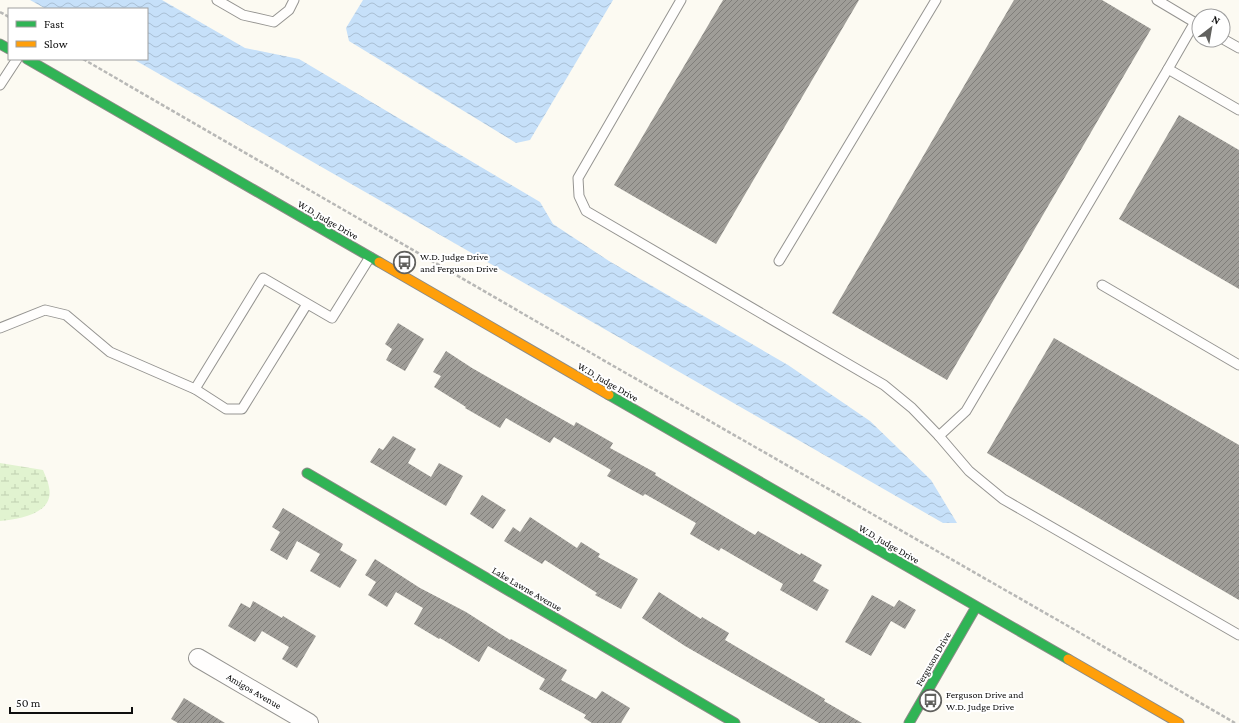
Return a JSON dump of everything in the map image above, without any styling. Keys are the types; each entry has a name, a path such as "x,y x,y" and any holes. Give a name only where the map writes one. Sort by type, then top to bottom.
{"street":[{"name":"W.D. Judge Drive","path":"29,60 1179,723"},
{"name":"Lake Lawne Avenue","path":"307,474 735,723"},
{"name":"Ferguson Drive","path":"909,723 976,606"},
{"name":"Amigos Avenue","path":"198,658 309,723"}],"lane":[{"path":"217,0 243,15 274,22 289,10 294,0"},
{"path":"682,0 578,178 579,196 586,211 884,385 912,408 939,436 969,471 1003,499 1239,635"},
{"path":"778,261 936,0"},
{"path":"1157,0 1191,20"},
{"path":"939,436 966,411 1191,33"},
{"path":"0,85 16,60"},
{"path":"1168,69 1239,110"},
{"path":"194,389 263,278 332,318 370,257"},
{"path":"1102,285 1239,365"},
{"path":"0,328 45,310 66,316 82,327 110,352 194,389 226,409 242,409 307,304"}],"path":[{"path":"85,60 1235,723"}],"green space":[{"path":"0,463 43,470 49,485 49,496 47,503 34,513 17,519 0,521"}],"water":[{"path":"30,0 162,0 245,48 299,59 540,202 553,224 609,261 788,365 870,421 931,480 957,523 943,523 135,60 148,60 148,8 44,8"},
{"path":"363,0 613,0 530,140 516,143 349,41 346,28"}],"building":[{"path":"723,0 859,0 716,244 614,185"},
{"path":"1014,0 1102,0 1151,29 947,380 832,313"},
{"path":"1179,115 1239,150 1239,289 1119,219"},
{"path":"398,323 424,339 405,371 386,360 392,349 385,344"},
{"path":"1054,338 1239,445 1239,600 987,453"},
{"path":"446,351 472,368 574,426 576,422 613,443 610,448 656,473 655,475 755,535 758,531 800,555 801,553 822,565 813,581 829,590 817,611 780,590 783,584 721,548 719,551 690,534 696,523 645,494 643,496 607,476 611,470 554,437 550,443 506,418 500,428 465,408 466,407 434,387 441,376 433,372"},
{"path":"393,436 416,449 408,463 431,477 439,463 463,476 446,506 370,462 379,448 383,450"},
{"path":"482,495 506,510 493,529 470,514"},
{"path":"283,508 343,544 340,550 357,560 340,588 310,571 320,554 297,541 287,560 270,550 280,532 272,527"},
{"path":"530,517 577,548 581,542 600,554 598,557 638,579 621,609 595,595 597,593 545,560 542,564 504,541 513,527 520,532"},
{"path":"375,559 420,588 466,612 510,640 511,639 567,670 561,680 596,699 602,691 630,708 621,723 592,723 584,718 586,715 539,689 545,679 488,646 479,662 440,638 439,639 414,624 423,608 396,592 387,607 368,595 376,582 365,575"},
{"path":"659,592 701,619 702,617 729,633 725,640 825,699 824,701 862,723 819,723 685,646 642,618"},
{"path":"872,595 894,607 899,600 916,610 905,629 891,621 871,656 845,642"},
{"path":"253,601 282,618 283,616 316,636 297,668 282,659 289,647 262,631 255,642 228,626 241,603 250,608"},
{"path":"184,698 225,723 178,723 171,719"}],"traffic: fast":[{"path":"0,44 8,48"},
{"path":"29,60 379,262"},
{"path":"609,395 1068,659"},
{"path":"307,473 735,723"},
{"path":"909,723 976,607"}],"traffic: slow":[{"path":"379,262 609,395"},
{"path":"1068,659 1179,723"}],"place":[{"name":"W.D. Judge Drive and Ferguson Drive","path":"404,262"},
{"name":"Ferguson Drive and W.D. Judge Drive","path":"931,700"}]}
